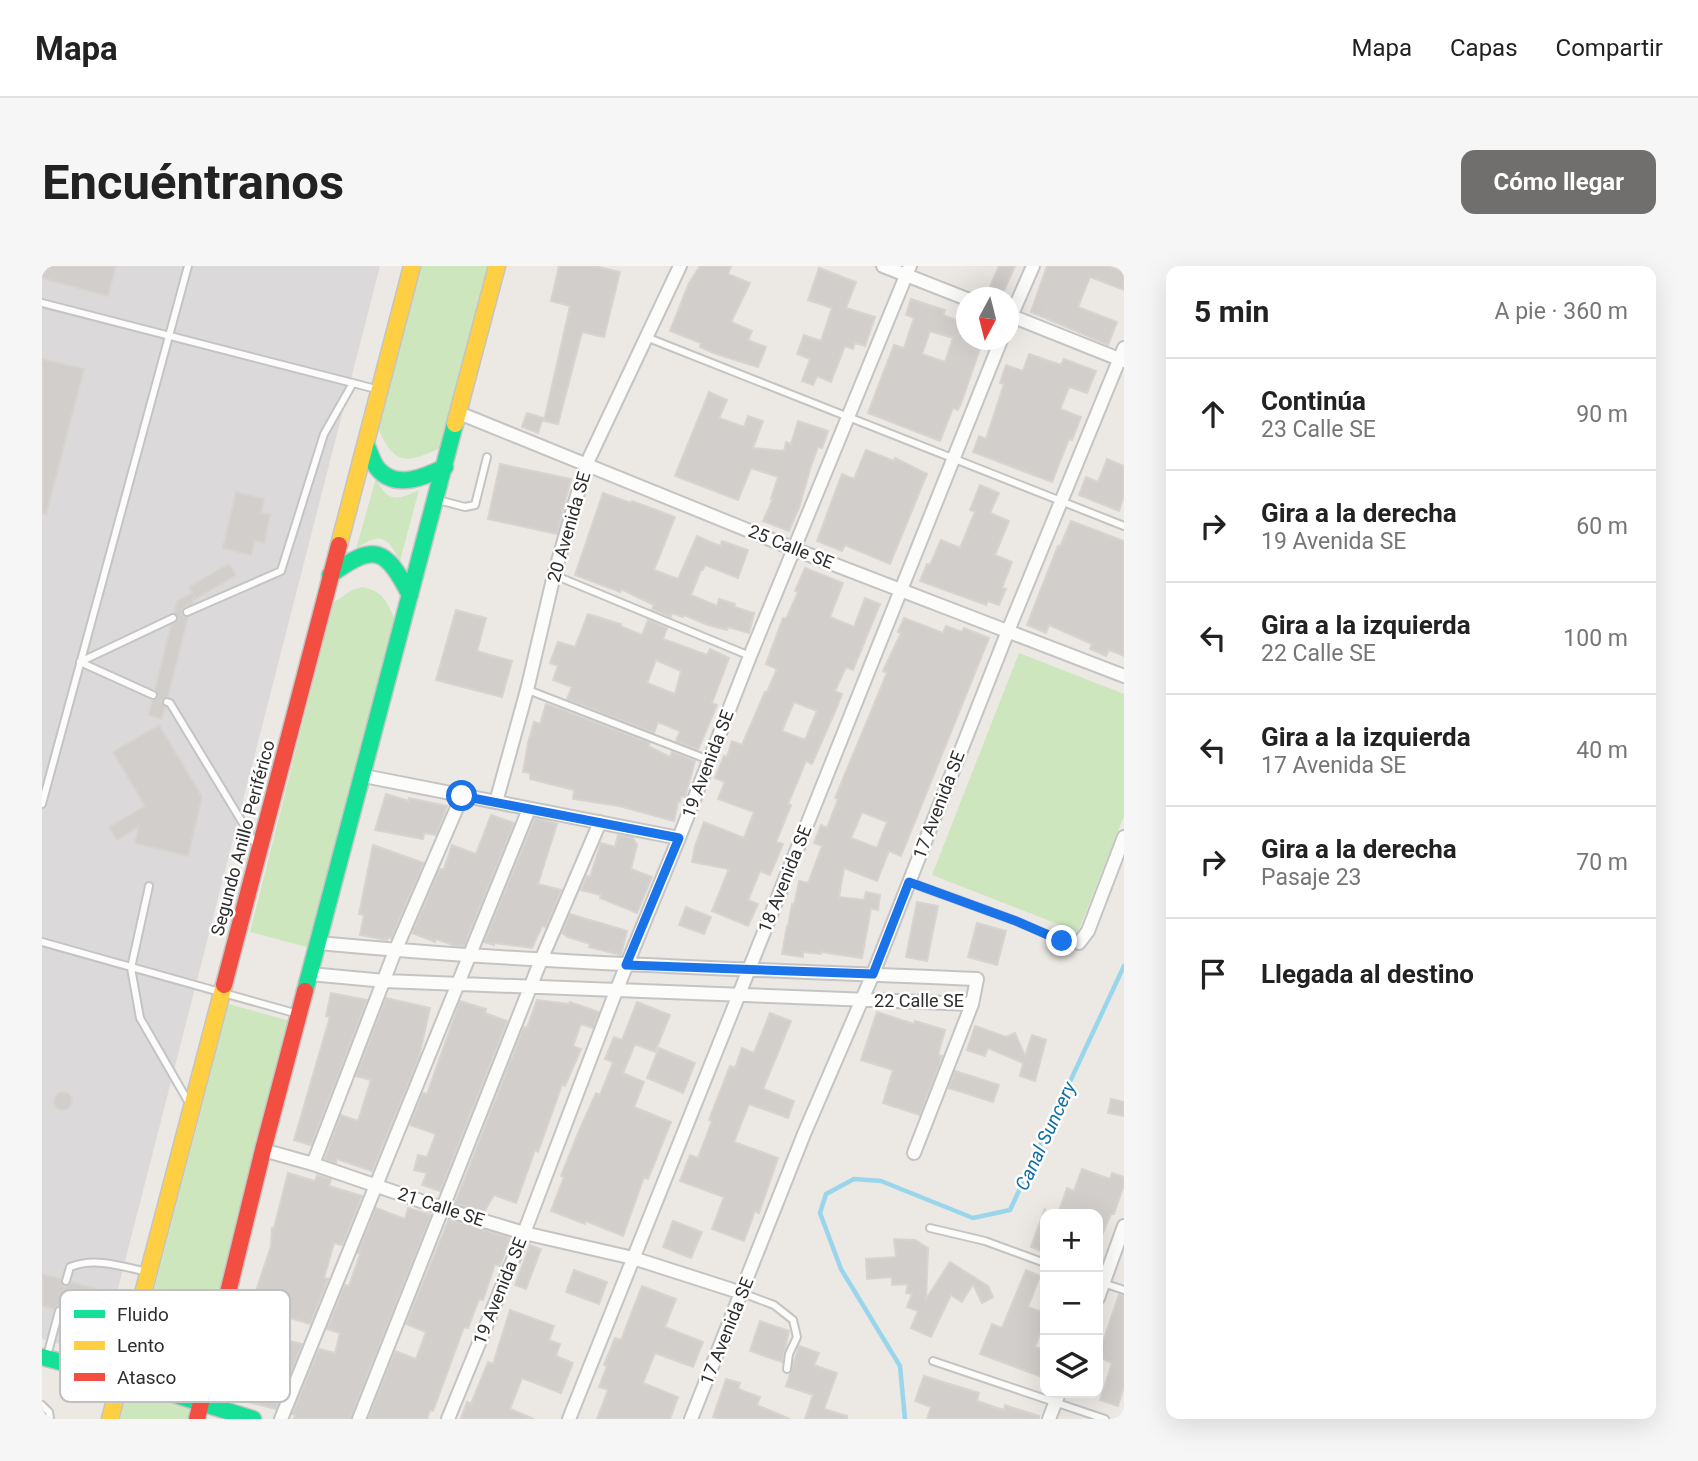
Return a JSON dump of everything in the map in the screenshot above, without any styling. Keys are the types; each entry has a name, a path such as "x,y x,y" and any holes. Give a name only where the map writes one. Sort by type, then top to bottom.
{"main road":[{"name":"Segundo Anillo Periférico","path":"144,1290 412,266"},
{"path":"229,1290 263,1150 497,266"},
{"path":"366,444 377,468 389,478 404,481 421,478 445,467"},
{"path":"330,575 354,557 368,553 385,557 396,566 410,595"},
{"name":"Segundo Anillo Periférico","path":"110,1419 115,1402"},
{"path":"198,1402 253,1419"},
{"path":"197,1419 201,1403"}],"street":[{"name":"20 Avenida SE","path":"496,802 527,690 554,575 586,465 680,266"},
{"path":"883,266 908,271 956,294"},
{"path":"1019,296 1033,266"},
{"name":"19 Avenida SE","path":"448,1419 524,1233 626,965 908,271"},
{"path":"1019,321 1123,356"},
{"name":"18 Avenida SE","path":"569,1419 997,350"},
{"name":"17 Avenida SE","path":"694,1418 804,1134 873,974 1008,631 1123,356"},
{"name":"25 Calle SE","path":"459,413 794,549 1124,676"},
{"path":"364,776 679,838"},
{"path":"313,1164 395,951 462,796"},
{"path":"290,1397 529,809"},
{"path":"359,1419 541,960 600,822"},
{"path":"1079,943 1088,930 1124,837"},
{"name":"22 Calle SE","path":"310,974 385,981 972,1004 978,979 626,965 395,951 319,943"},
{"path":"914,1153 972,1004"},
{"name":"21 Calle SE","path":"263,1150 524,1233 634,1258 742,1293"},
{"path":"1103,1277 1124,1226"},
{"path":"1049,1419 1057,1398"},
{"path":"281,1419 288,1402"}],"lane":[{"path":"42,804 188,266"},
{"path":"42,303 379,390"},
{"path":"646,337 1124,526"},
{"path":"187,611 281,571 324,434 352,383"},
{"path":"436,500 465,507 475,505 487,457"},
{"path":"554,575 750,656"},
{"path":"80,662 173,618"},
{"path":"80,662 153,695"},
{"path":"527,690 709,760"},
{"path":"167,702 260,851"},
{"path":"909,882 1016,921 1062,941 1079,943"},
{"path":"149,886 131,968 140,1017 192,1109"},
{"path":"42,942 300,1015"},
{"path":"930,1228 985,1241 1040,1261"},
{"path":"66,1281 70,1267 84,1261 149,1272"},
{"path":"1103,1283 1124,1290"},
{"path":"742,1293 774,1305 793,1320 797,1337 789,1354 787,1369"},
{"path":"44,1358 59,1311"},
{"path":"933,1361 1040,1393"},
{"path":"1057,1398 1104,1419"},
{"path":"42,1405 49,1412 50,1419"}],"shaded area":[{"path":"42,266 380,266 118,1290 60,1290 60,1344 42,1339"}],"green space":[{"path":"420,266 490,266 442,447 419,457 403,458 390,449 378,428"},
{"path":"376,478 384,492 393,497 419,490 400,561 391,546 382,539 371,540 356,549"},
{"path":"362,587 380,595 395,619 307,947 250,932 333,603 352,590"},
{"path":"1019,653 1124,694 1124,816 1078,932 932,875"},
{"path":"229,1004 290,1021 221,1290 154,1290"},
{"path":"117,1402 186,1402 198,1406 194,1419 112,1419"}],"building":[{"path":"42,266 116,266 108,296 42,278"},
{"path":"559,266 595,266 620,272 604,337 582,332 558,424 544,421 570,306 551,301"},
{"path":"700,266 731,266 728,274 750,283 731,322 752,331 748,340 766,347 758,367 716,354 700,347 701,343 670,331 689,283"},
{"path":"999,266 1015,266 1006,287 990,287"},
{"path":"1047,266 1108,266 1124,272 1124,290 1090,277 1078,307 1117,322 1108,345 1031,312"},
{"path":"819,268 856,282 846,308 875,317 865,346 855,343 853,349 845,346 831,382 817,376 813,385 802,381 810,359 797,354 804,335 821,341 832,308 808,300"},
{"path":"911,299 945,310 943,315 956,320 956,350 980,350 958,410 953,408 940,441 868,413 894,345 904,348 914,318 906,315","holes":["930,331 953,338 945,362 922,354"]},
{"path":"1029,354 1061,365 1064,359 1096,371 1087,393 1069,387 1060,409 1081,417 1052,482 973,452 979,436 986,439 1004,384 1000,383 1006,365 1023,371"},
{"path":"42,359 84,369 46,514 42,513"},
{"path":"709,392 727,400 719,418 744,427 748,416 763,421 753,448 784,451 786,442 791,444 798,421 828,431 822,448 818,447 789,531 763,521 773,499 778,477 751,468 738,500 675,476"},
{"path":"527,413 543,418 538,433 522,427"},
{"path":"866,450 894,461 895,458 927,474 890,564 845,545 842,551 817,541 842,474 854,479"},
{"path":"1107,459 1124,466 1124,496 1119,511 1079,495 1086,477 1098,482"},
{"path":"500,464 571,479 557,534 488,519"},
{"path":"980,485 999,493 990,513 1009,521 995,555 1012,562 999,605 988,601 986,605 920,581 941,540 960,548 975,512 970,510"},
{"path":"236,492 264,499 261,513 270,515 264,543 255,540 251,555 223,548"},
{"path":"603,493 675,517 654,570 678,579 697,536 720,546 722,541 748,550 738,578 705,565 691,595 717,606 719,599 754,613 749,633 708,625 684,615 683,617 672,613 671,617 652,609 654,605 621,589 620,592 575,575"},
{"path":"1071,521 1124,541 1124,656 1109,650 1106,656 1090,649 1092,644 1049,625 1046,633 1027,625 1058,546 1060,547"},
{"path":"229,564 236,575 195,599 194,596 192,604 182,609 182,615 188,617 168,696 161,701 165,707 162,719 149,715 152,701 158,697 155,690 171,625 179,619 174,613 177,601 192,593 189,587"},
{"path":"805,568 843,583 830,617 854,627 865,598 880,604 853,670 846,667 835,691 842,694 812,764 806,761 788,804 791,805 776,842 783,844 770,875 760,871 748,900 758,904 748,926 712,911 729,869 692,862 704,822 744,838 754,812 718,799 725,782 715,778 724,756 727,757 732,741 742,745 777,669 766,664 783,618 786,619 798,592 795,591","holes":["794,702 817,711 805,740 782,731"]},
{"path":"456,610 486,618 477,651 512,661 502,697 436,680"},
{"path":"588,614 621,624 620,626 642,635 648,620 667,628 663,639 707,655 710,649 729,658 712,703 717,705 698,750 676,741 680,731 658,722 654,733 567,699 572,687 553,680 558,666 550,663 558,642 575,647","holes":["656,660 681,671 675,694 647,683"]},
{"path":"904,618 943,633 946,626 962,632 964,628 989,638 901,856 889,851 877,881 844,868 839,897 864,900 866,892 880,895 878,910 871,908 862,958 821,952 803,952 803,957 782,954 799,881 808,883 822,846 814,843 821,825 827,828 838,799 835,798 887,673 883,671 901,633 898,632","holes":["862,812 887,822 877,848 851,838"]},
{"path":"546,704 650,743 648,746 670,757 672,752 695,761 685,797 681,796 678,802 674,821 619,806 573,799 574,790 530,779 530,773 523,772 528,743 534,722 540,724"},
{"path":"159,725 202,797 188,856 135,843 139,826 117,840 109,827 145,806 113,752"},
{"path":"386,794 409,801 409,798 447,806 436,835 424,833 423,839 375,830"},
{"path":"491,815 514,823 464,946 436,939 435,942 412,933 440,869 444,869 452,845 476,854"},
{"path":"535,818 557,824 538,884 561,890 546,927 542,926 532,948 484,942"},
{"path":"618,835 633,838 637,845 631,869 652,877 637,913 600,898 601,895 581,890 587,876 590,877 601,843 615,847"},
{"path":"373,845 424,863 391,938 387,940 360,935 364,915 359,914"},
{"path":"917,902 938,906 927,961 906,957"},
{"path":"686,907 711,917 704,934 679,925"},
{"path":"570,914 627,931 621,955 589,947 590,944 562,933"},
{"path":"977,923 1006,931 997,965 968,957"},
{"path":"331,993 367,1000 311,1145 294,1140 330,1017 326,1016"},
{"path":"386,998 430,1008 419,1057 372,1171 337,1159 336,1163 325,1159 341,1115 358,1121 371,1080 356,1076"},
{"path":"537,1000 570,1002 599,1012 593,1028 581,1024 573,1046 581,1049 565,1086 562,1085 516,1203 494,1195 484,1212 455,1203 524,1027 527,1028"},
{"path":"460,1001 486,1009 485,1013 507,1021 440,1191 422,1185 427,1173 414,1170 418,1155 427,1157 436,1134 410,1125 423,1093 427,1094"},
{"path":"637,1002 670,1015 655,1052 635,1044 623,1073 644,1082 634,1107 671,1122 648,1179 644,1177 623,1236 551,1211 564,1177 561,1176 579,1131 596,1093 600,1095 613,1062 605,1059 614,1037 622,1040"},
{"path":"877,1012 914,1024 915,1021 945,1030 938,1055 942,1056 920,1115 883,1103 893,1070 861,1060"},
{"path":"770,1013 791,1021 763,1089 794,1101 788,1118 749,1104 734,1142 778,1158 759,1213 755,1211 744,1241 712,1229 724,1197 680,1181 690,1155 698,1158 730,1066 735,1068 742,1048 754,1053"},
{"path":"975,1026 1006,1037 1015,1033 1025,1056 1032,1035 1046,1040 1035,1081 1020,1076 1023,1063 988,1048 985,1056 967,1050"},
{"path":"659,1048 695,1063 683,1093 647,1078"},
{"path":"955,1071 999,1085 993,1102 949,1088"},
{"path":"63,1092 69,1095 72,1101 69,1107 63,1110 57,1107 54,1101 57,1095"},
{"path":"1111,1099 1124,1102 1124,1116 1108,1113"},
{"path":"1082,1169 1110,1179 1112,1173 1124,1177 1114,1214 1111,1214 1103,1232 1103,1209 1060,1209 1067,1188 1074,1191"},
{"path":"288,1173 315,1181 317,1175 331,1179 329,1186 362,1196 342,1245 334,1243 324,1278 328,1279 310,1324 290,1318 290,1290 256,1290"},
{"path":"376,1208 405,1219 408,1208 431,1215 350,1419 294,1419 295,1415 292,1414 319,1349 335,1353 340,1333 327,1329 345,1285 349,1286 360,1254 358,1253"},
{"path":"449,1219 510,1238 500,1266 495,1264 483,1300 479,1299 468,1328 464,1327 433,1411 430,1410 427,1419 368,1419 395,1351 416,1359 426,1332 406,1324"},
{"path":"673,1221 702,1232 691,1258 663,1247"},
{"path":"1040,1222 1040,1251 1031,1247"},
{"path":"894,1239 915,1240 928,1248 926,1299 950,1262 988,1286 993,1297 982,1303 973,1284 962,1302 951,1295 931,1337 911,1328 918,1311 907,1307 912,1294 906,1293 908,1284 892,1285 892,1277 867,1279 866,1259 896,1257"},
{"path":"530,1245 541,1249 526,1289 515,1285"},
{"path":"574,1270 607,1282 599,1304 566,1292"},
{"path":"1026,1270 1040,1276 1028,1307 1040,1311 1040,1334 1035,1347 1040,1348 1040,1376 980,1354 992,1324 1002,1328"},
{"path":"42,1274 61,1279 65,1287 72,1282 97,1289 60,1290 60,1305 54,1309 42,1306"},
{"path":"642,1286 676,1299 665,1327 703,1342 693,1367 655,1353 643,1383 678,1397 670,1419 597,1419 608,1390 599,1387 607,1366 604,1365 615,1338 621,1340"},
{"path":"1119,1294 1124,1296 1124,1386 1118,1406 1100,1400 1103,1398 1112,1363 1103,1359 1103,1342"},
{"path":"510,1310 554,1326 549,1340 560,1344 556,1356 573,1363 561,1393 522,1378 510,1409 534,1419 461,1419 467,1402 471,1404 488,1362 493,1364"},
{"path":"760,1321 789,1331 782,1362 750,1351"},
{"path":"290,1341 302,1344 290,1374"},
{"path":"799,1346 819,1353 814,1365 837,1373 824,1409 847,1416 847,1419 805,1419 813,1395 786,1386"},
{"path":"924,1376 979,1393 977,1401 1004,1410 1005,1405 1039,1416 1039,1419 927,1419 931,1407 915,1401"},
{"path":"726,1379 740,1383 738,1389 760,1397 757,1405 790,1419 713,1417"},
{"path":"248,1402 279,1402 276,1409"}],"waterway":[{"name":"Canal Suncery","path":"905,1419 900,1366 841,1269 820,1213 826,1194 854,1179 881,1181 973,1218 1010,1210 1124,966"}],"traffic: fast":[{"path":"305,991 455,424"},
{"path":"366,444 378,469 393,479 420,478 445,467"},
{"path":"330,575 358,558 378,555 393,567 410,595"},
{"path":"42,1357 60,1362"},
{"path":"198,1402 253,1419"}],"traffic: slow":[{"path":"339,545 412,266"},
{"path":"455,424 497,266"},
{"path":"144,1290 224,985"},
{"path":"110,1419 114,1402"}],"traffic: jam":[{"path":"224,985 339,545"},
{"path":"229,1290 305,991"},
{"path":"197,1419 201,1402"}],"route":[{"path":"462,796 679,838 626,965 873,974 909,882 1016,921 1062,941"}]}
